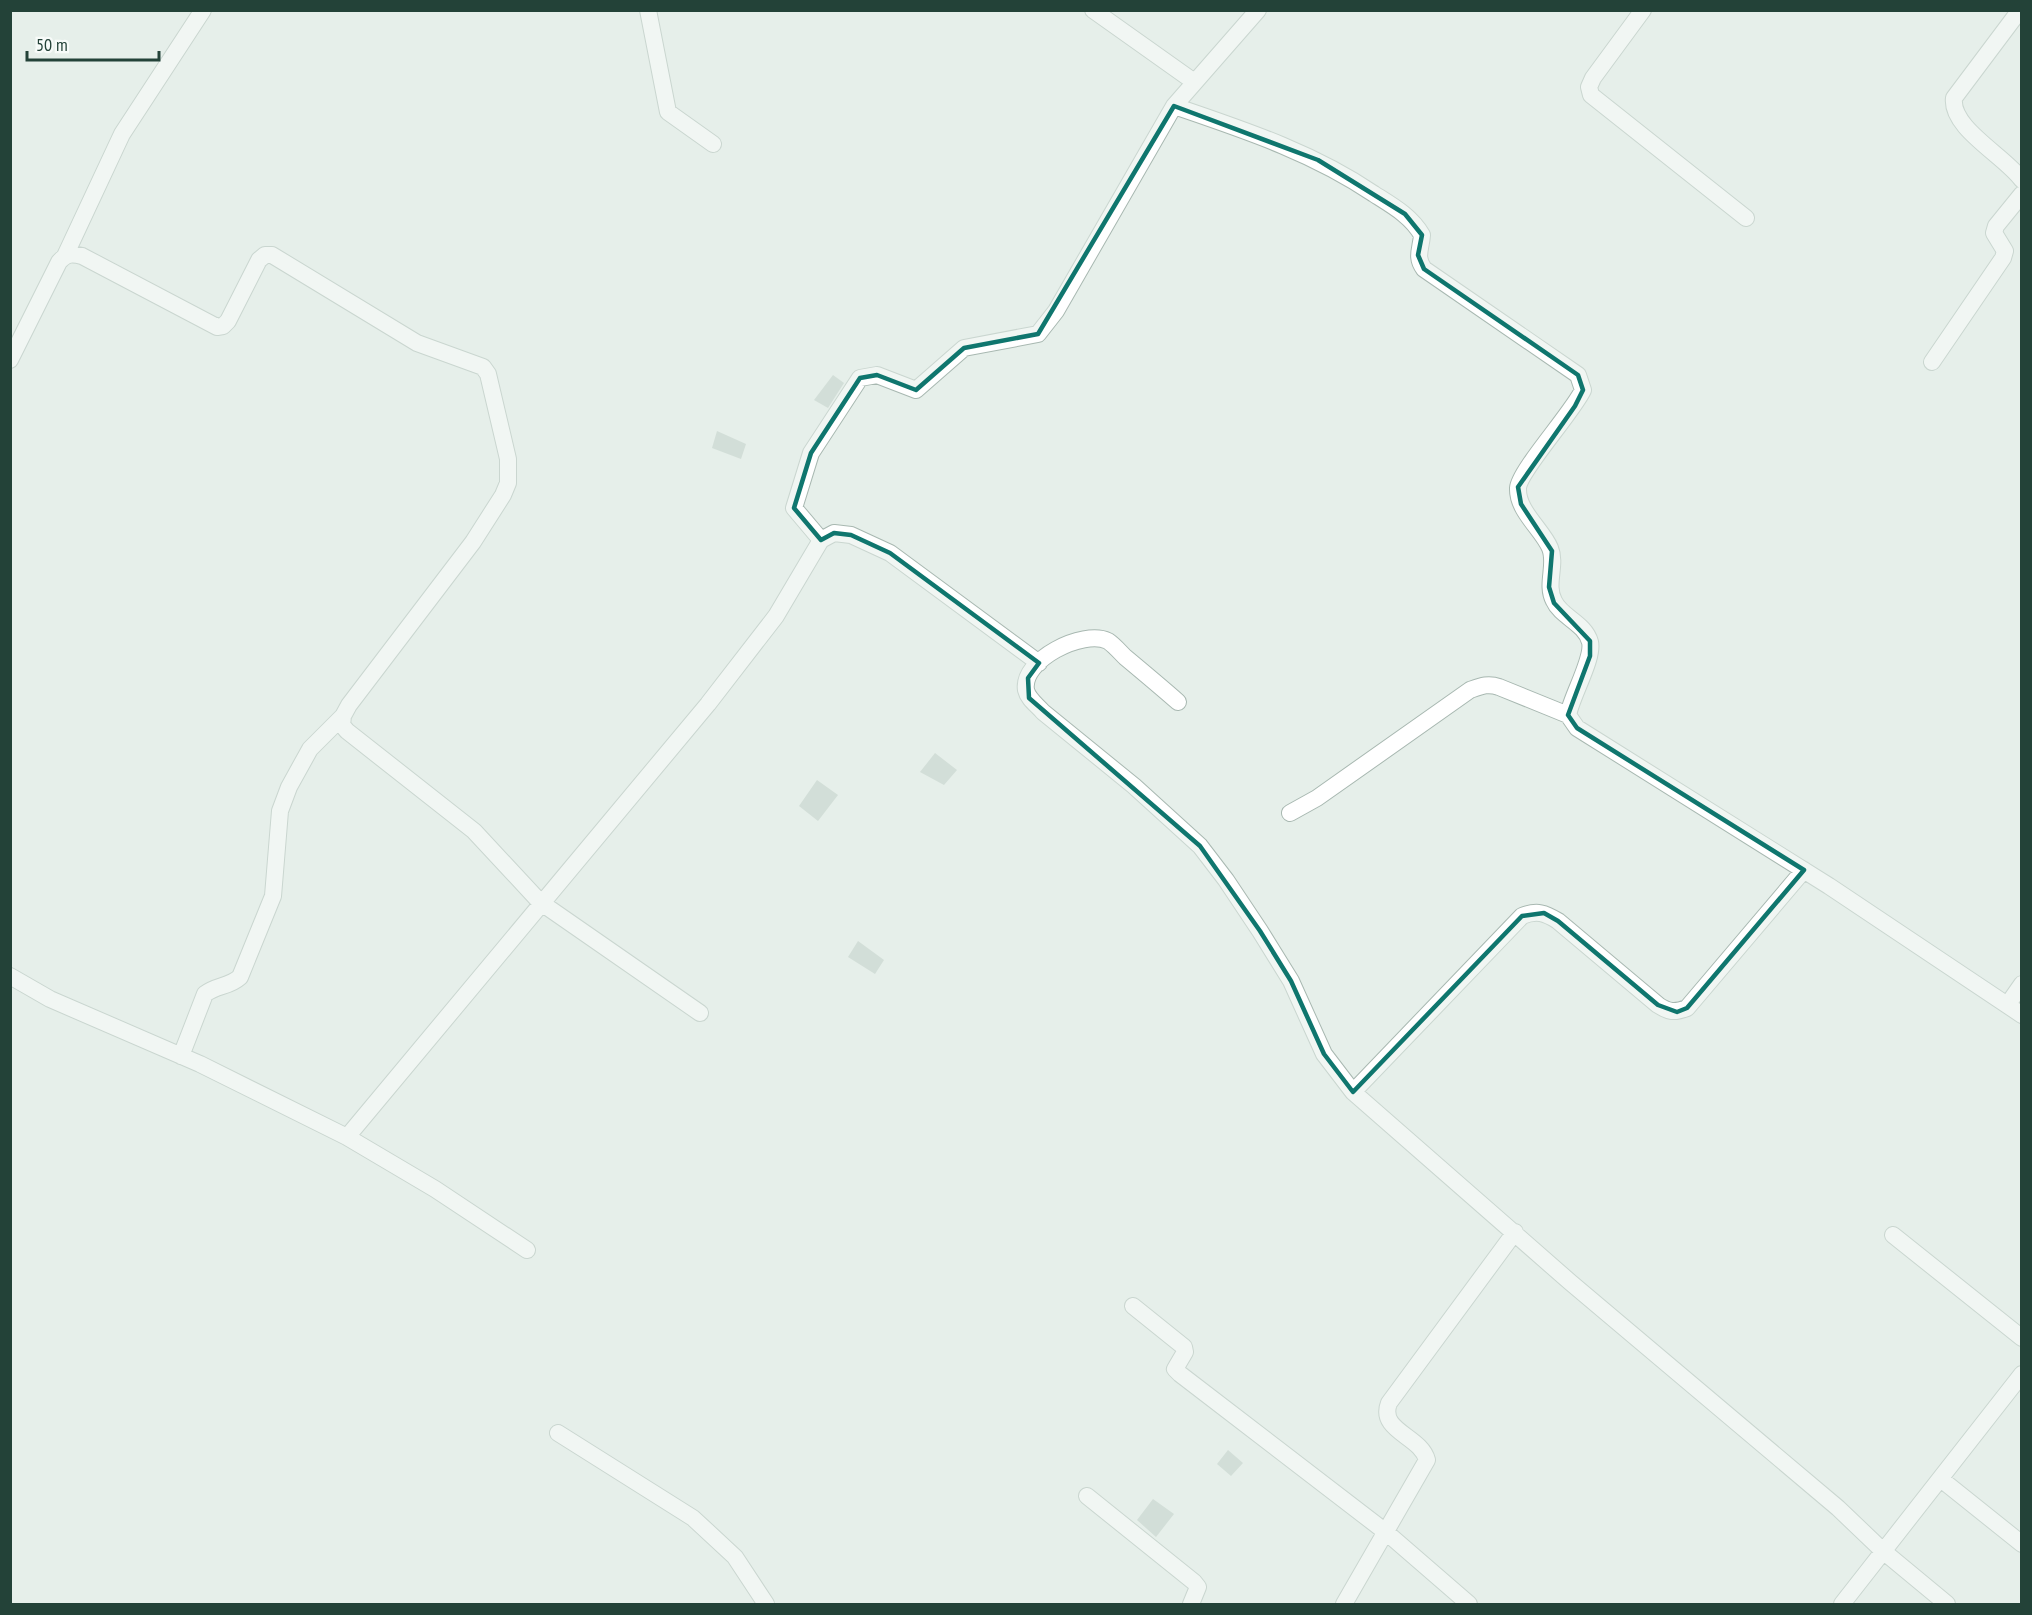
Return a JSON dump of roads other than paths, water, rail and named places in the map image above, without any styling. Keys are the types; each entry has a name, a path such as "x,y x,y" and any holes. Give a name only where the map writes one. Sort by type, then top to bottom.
{"street":[{"path":"10,360 59,262 65,256 122,134 203,10"},
{"path":"648,10 668,112 713,144"},
{"path":"1094,10 1193,81"},
{"path":"821,540 794,508 811,453 860,378 877,375 916,390 964,348 1038,334 1056,310 1174,106 1193,81 1258,10"},
{"path":"1643,10 1593,78 1589,87 1591,95 1746,218"},
{"path":"2020,10 1954,98 1953,106 1959,120 2022,180"},
{"path":"1174,106 1292,148 1343,173 1416,225 1422,235 1418,255 1419,262 1424,269 1578,375 1583,390 1575,406 1525,473 1518,487 1521,504 1552,551 1549,587 1554,603 1582,628 1590,641 1590,656 1572,697 1568,715"},
{"path":"1932,362 2003,258 2005,251 1994,233 1996,226 2022,194"},
{"path":"65,256 73,253 82,256 217,327 223,326 228,321 259,260 265,255 272,255 417,343 477,363 488,374 508,459 505,489 473,543 343,716 310,749 289,787 280,811 273,896 262,929 240,977 232,985 213,989 206,994 181,1056"},
{"path":"347,1137 750,650 776,616 821,540 834,533 851,535 870,542 890,554 1039,663"},
{"path":"1178,702 1107,641 1084,638 1066,643 1039,663 1028,678 1026,688 1029,698 1151,800 1200,846 1260,931 1291,981 1324,1053 1353,1092 1838,1508 1883,1551 1947,1605"},
{"path":"1290,813 1317,798 1470,690 1489,684 1568,715 1577,728 1804,870 2022,1015"},
{"path":"343,716 342,725 347,731 474,831 540,903 700,1013"},
{"path":"1353,1092 1522,916 1544,913 1558,921 1658,1005 1668,1011 1677,1012 1687,1008 1804,870"},
{"path":"10,976 79,1012 181,1056 347,1137 435,1189 527,1250"},
{"path":"2008,1004 2022,984"},
{"path":"1344,1605 1427,1460 1425,1451 1388,1421 1385,1412 1389,1403 1515,1232"},
{"path":"1893,1235 2022,1338"},
{"path":"1133,1306 1184,1347 1185,1352 1175,1369 1180,1374 1387,1533 1469,1605"},
{"path":"1842,1605 1942,1480 2022,1374"},
{"path":"558,1433 693,1518 735,1557 766,1605"},
{"path":"1942,1480 2022,1544"},
{"path":"1087,1496 1194,1582 1198,1587 1198,1593 1191,1605"}]}
